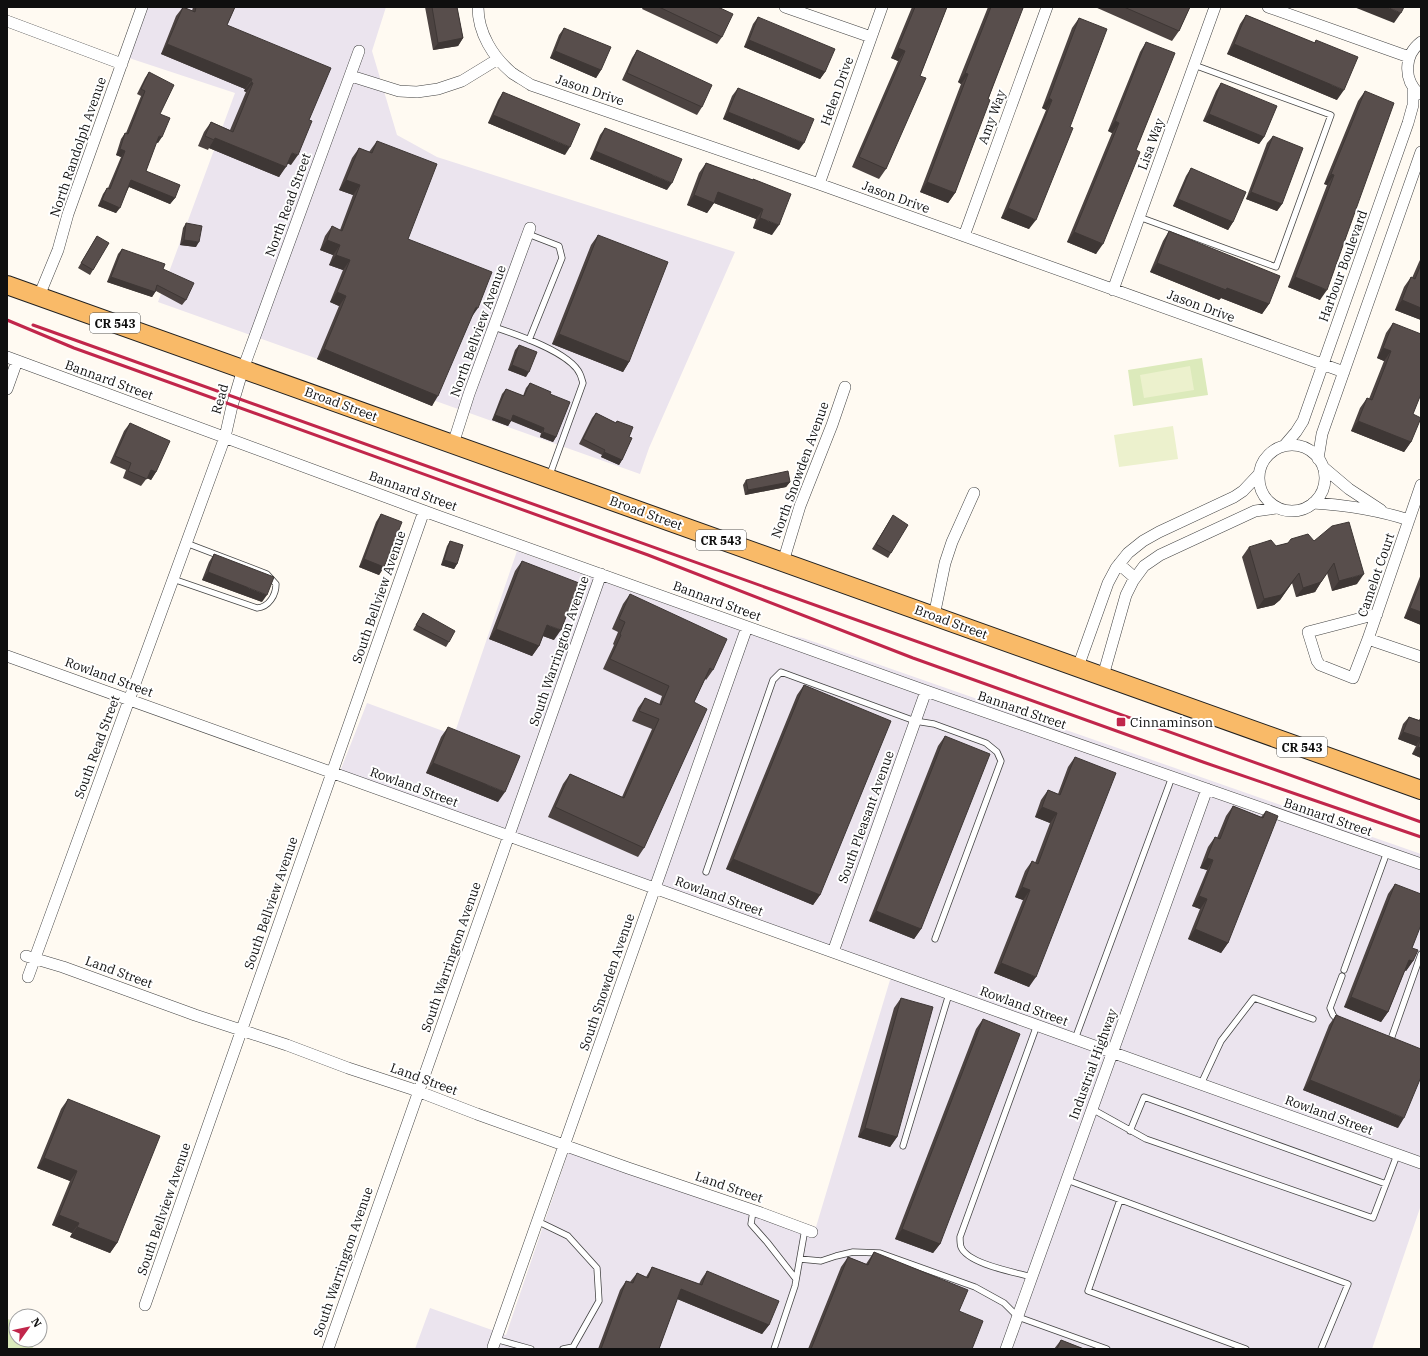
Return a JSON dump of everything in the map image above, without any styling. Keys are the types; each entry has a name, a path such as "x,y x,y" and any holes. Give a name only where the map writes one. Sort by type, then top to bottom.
{"main road":[{"name":"Broad Street","path":"7,285 1421,790"}],"street":[{"name":"North Randolph Avenue","path":"40,296 58,250 68,214 142,7"},
{"name":"Jason Drive","path":"478,7 480,24 486,41 498,59 513,74 531,84 819,184 1344,372"},
{"path":"785,7 871,37"},
{"name":"Helen Drive","path":"819,184 882,7"},
{"name":"Amy Way","path":"964,236 1047,7"},
{"name":"Lisa Way","path":"1113,290 1215,7"},
{"path":"1268,7 1285,10 1409,57 1412,51 1421,42"},
{"path":"7,21 122,64"},
{"name":"North Read Street","path":"243,369 359,51"},
{"name":"Harbour Boulevard","path":"1078,667 1108,583 1119,564 1128,553 1143,541 1159,532 1234,497 1243,491 1259,474 1264,460 1273,450 1284,446 1303,421 1408,123 1417,92 1408,79 1407,68 1409,57"},
{"path":"351,76 399,91 417,92 438,89 462,81 498,59"},
{"path":"1103,676 1126,595 1135,578 1144,566 1160,555 1255,511 1276,508 1290,511 1305,508 1313,503 1323,489 1325,476 1321,463 1322,434 1421,152"},
{"name":"North Bellview Avenue","path":"453,444 469,394 529,231"},
{"path":"7,390 12,359"},
{"name":"Bannard Street","path":"12,359 747,627 1421,864"},
{"name":"Read","path":"224,437 243,369"},
{"name":"North Snowden Avenue","path":"783,562 800,506 832,425 845,387"},
{"name":"South Read Street","path":"28,977 31,957 129,700 224,437"},
{"path":"1284,446 1298,446 1307,449 1314,454 1321,463"},
{"name":"Camelot Court","path":"1321,463 1349,489 1385,513"},
{"path":"1259,474 1259,486 1264,497 1276,508"},
{"name":"Camelot Court","path":"1377,614 1308,632 1320,665 1353,678 1377,614 1421,485"},
{"path":"934,616 945,562 952,542 974,493"},
{"name":"Camelot Court","path":"1313,503 1336,504 1385,513 1409,520"},
{"name":"South Bellview Avenue","path":"145,1305 424,510"},
{"path":"1119,564 1135,578"},
{"name":"South Warrington Avenue","path":"328,1349 601,574"},
{"name":"South Snowden Avenue","path":"494,1343 747,627"},
{"path":"1368,639 1421,657"},
{"name":"Rowland Street","path":"7,656 1421,1163"},
{"name":"South Pleasant Avenue","path":"833,952 926,691"},
{"name":"Industrial Highway","path":"1006,1349 1207,789"},
{"name":"Land Street","path":"31,957 419,1091 477,1114 628,1168 753,1210 808,1231"}],"lane":[{"path":"1139,217 1276,267 1329,123 1331,115 1194,65"},
{"path":"529,231 559,246 562,258 529,340"},
{"path":"494,327 538,343 570,362 580,373 583,383 549,478"},
{"path":"173,579 258,608 269,604 276,589 276,584 267,574 186,543"},
{"path":"706,872 773,680 781,672 915,721 934,724 986,743 997,752 1001,761 936,939"},
{"path":"1074,1039 1172,777"},
{"path":"1344,970 1387,852"},
{"path":"1390,1042 1421,954"},
{"path":"1342,976 1330,1008 1333,1015 1341,1024 1347,1027"},
{"path":"903,1146 949,994"},
{"path":"1201,1084 1221,1041 1254,998 1313,1019"},
{"path":"1032,1277 977,1262 966,1254 960,1246 960,1237 1037,1025"},
{"path":"1383,1040 1396,1044"},
{"path":"1130,1130 1144,1097 1386,1184"},
{"path":"1092,1109 1146,1139 1373,1218 1397,1155"},
{"path":"1067,1180 1348,1284 1322,1349"},
{"path":"1120,1200 1088,1291 1246,1349"},
{"path":"753,1210 751,1224 796,1279"},
{"path":"537,1221 568,1236 597,1268 599,1300 573,1347 563,1349"},
{"path":"774,1349 796,1279 808,1231"},
{"path":"800,1259 821,1261 853,1252 880,1253 975,1287 1004,1303 1018,1316 1107,1349"},
{"path":"494,1343 531,1349"}],"shaded area":[{"path":"147,7 386,7 372,51 397,135 437,157 735,252 649,448 640,474 158,302 235,93 129,58"},
{"path":"517,551 709,619 803,638 1421,854 1421,1205 1372,1349 415,1349 430,1308 506,1335 571,1144 816,1227 893,970 339,774 367,703 454,735"}],"green space":[{"path":"1202,358 1208,395 1133,406 1128,370"},
{"path":"1190,366 1194,390 1144,398 1140,375"},
{"path":"1173,426 1178,459 1119,467 1114,435"},
{"path":"7,1319 8,1348 33,1349 7,1349"}],"building":[{"path":"183,7 195,12 196,7 235,7 227,25 331,68 309,120 312,121 298,155 292,153 286,167 215,138 214,140 205,136 211,122 233,132 253,83 251,82 252,79 167,44"},
{"path":"432,7 457,7 463,38 438,43"},
{"path":"659,7 718,7 733,14 722,37"},
{"path":"915,7 947,7 920,76 926,78 886,169 859,157 905,51 898,48"},
{"path":"991,7 1023,8 988,99 990,100 955,193 927,182 968,74 965,73"},
{"path":"1124,7 1190,7 1179,31"},
{"path":"1387,7 1404,7 1401,13"},
{"path":"1246,15 1315,43 1316,40 1358,57 1344,90 1234,44"},
{"path":"758,17 835,49 825,72 749,40"},
{"path":"1079,18 1107,29 1070,127 1073,128 1036,220 1008,208 1052,100 1049,98"},
{"path":"564,28 611,47 601,70 555,51"},
{"path":"1146,42 1175,53 1136,150 1140,152 1103,244 1074,232 1119,123 1115,121"},
{"path":"637,50 712,85 702,107 627,73"},
{"path":"149,72 174,85 160,114 170,118 162,137 159,136 146,171 180,185 175,198 131,180 120,208 102,200 107,188 110,189 125,151 120,149 125,133 128,134 145,91 141,89"},
{"path":"1221,83 1277,106 1264,137 1209,114"},
{"path":"738,88 814,119 804,143 728,112"},
{"path":"1365,91 1394,103 1327,290 1295,277 1334,175 1331,174"},
{"path":"503,92 580,124 570,147 493,115"},
{"path":"605,128 682,159 672,183 595,151"},
{"path":"1273,136 1303,148 1282,204 1251,192"},
{"path":"377,141 437,164 408,239 492,272 478,308 476,307 438,396 324,349 346,296 337,292 350,260 336,255 340,245 327,240 332,226 342,231 360,185 346,180 359,148 372,153"},
{"path":"706,163 791,194 779,225 760,218 763,209 718,192 714,203 694,195"},
{"path":"1191,168 1246,192 1233,222 1178,199"},
{"path":"186,223 202,226 199,242 184,240"},
{"path":"1169,231 1280,276 1269,304 1227,288 1226,290 1157,263"},
{"path":"598,235 668,262 629,362 559,334"},
{"path":"97,236 109,243 93,270 81,263"},
{"path":"122,249 165,264 163,269 194,283 186,300 157,285 155,292 111,277"},
{"path":"1421,264 1421,308 1402,300 1411,277 1415,279"},
{"path":"1393,323 1421,334 1421,394 1413,414 1421,418 1411,442 1358,421 1367,398 1372,400 1391,351 1383,348"},
{"path":"519,345 537,352 529,372 512,365"},
{"path":"530,383 551,392 550,394 570,402 556,437 543,432 544,428 513,415 511,421 495,415 506,389 524,396"},
{"path":"596,413 616,423 617,421 633,427 629,437 632,438 622,460 604,452 605,450 583,439"},
{"path":"130,423 170,441 156,472 151,470 147,479 128,471 131,463 115,456"},
{"path":"788,471 790,482 748,490 746,480"},
{"path":"381,514 402,522 384,567 364,559"},
{"path":"893,515 908,525 891,553 876,544"},
{"path":"1349,522 1364,574 1339,581 1334,563 1321,582 1303,588 1299,573 1281,595 1264,599 1249,547 1271,540 1276,546 1288,543 1291,539 1308,534 1314,541 1332,526"},
{"path":"450,541 463,545 457,564 444,560"},
{"path":"214,554 274,577 267,595 208,572"},
{"path":"522,561 579,583 561,630 547,625 539,646 496,629"},
{"path":"1421,581 1421,612 1410,608"},
{"path":"630,594 727,639 713,670 710,668 694,702 707,709 644,848 555,807 570,774 624,798 659,719 639,711 645,698 661,705 669,686 610,659 625,622 619,619"},
{"path":"423,613 455,631 449,642 416,625"},
{"path":"804,685 891,721 820,895 733,859"},
{"path":"1409,717 1420,721 1421,719 1421,738 1403,732"},
{"path":"448,727 520,756 505,792 433,763"},
{"path":"945,736 990,754 921,929 876,911"},
{"path":"1421,738 1421,748 1418,747"},
{"path":"1075,757 1116,773 1036,977 1001,963 1030,890 1022,887 1032,861 1038,864 1057,813 1042,807 1048,790 1060,795"},
{"path":"1233,806 1263,818 1266,811 1278,816 1228,943 1195,929 1207,899 1199,896 1213,860 1207,858 1215,837 1220,839"},
{"path":"1395,884 1421,894 1421,925 1412,948 1418,950 1413,961 1409,960 1388,1012 1351,997"},
{"path":"901,998 933,1007 897,1137 865,1128"},
{"path":"1336,1015 1421,1049 1421,1077 1404,1118 1310,1080"},
{"path":"983,1019 1020,1034 940,1244 902,1229"},
{"path":"68,1099 160,1136 117,1243 77,1227 79,1223 59,1215 77,1171 44,1158"},
{"path":"874,1252 968,1290 959,1311 983,1321 972,1349 811,1349 848,1257 868,1265"},
{"path":"652,1267 702,1285 707,1271 779,1301 769,1325 681,1289 659,1349 601,1349 626,1281 633,1283 637,1273 648,1278"},
{"path":"1061,1340 1084,1349 1057,1349"}],"railway":[{"path":"7,320 74,348 648,555 913,658 1203,762 1421,837"},
{"path":"33,325 1421,822"}],"place":[{"name":"Cinnaminson","path":"1121,722"}]}
